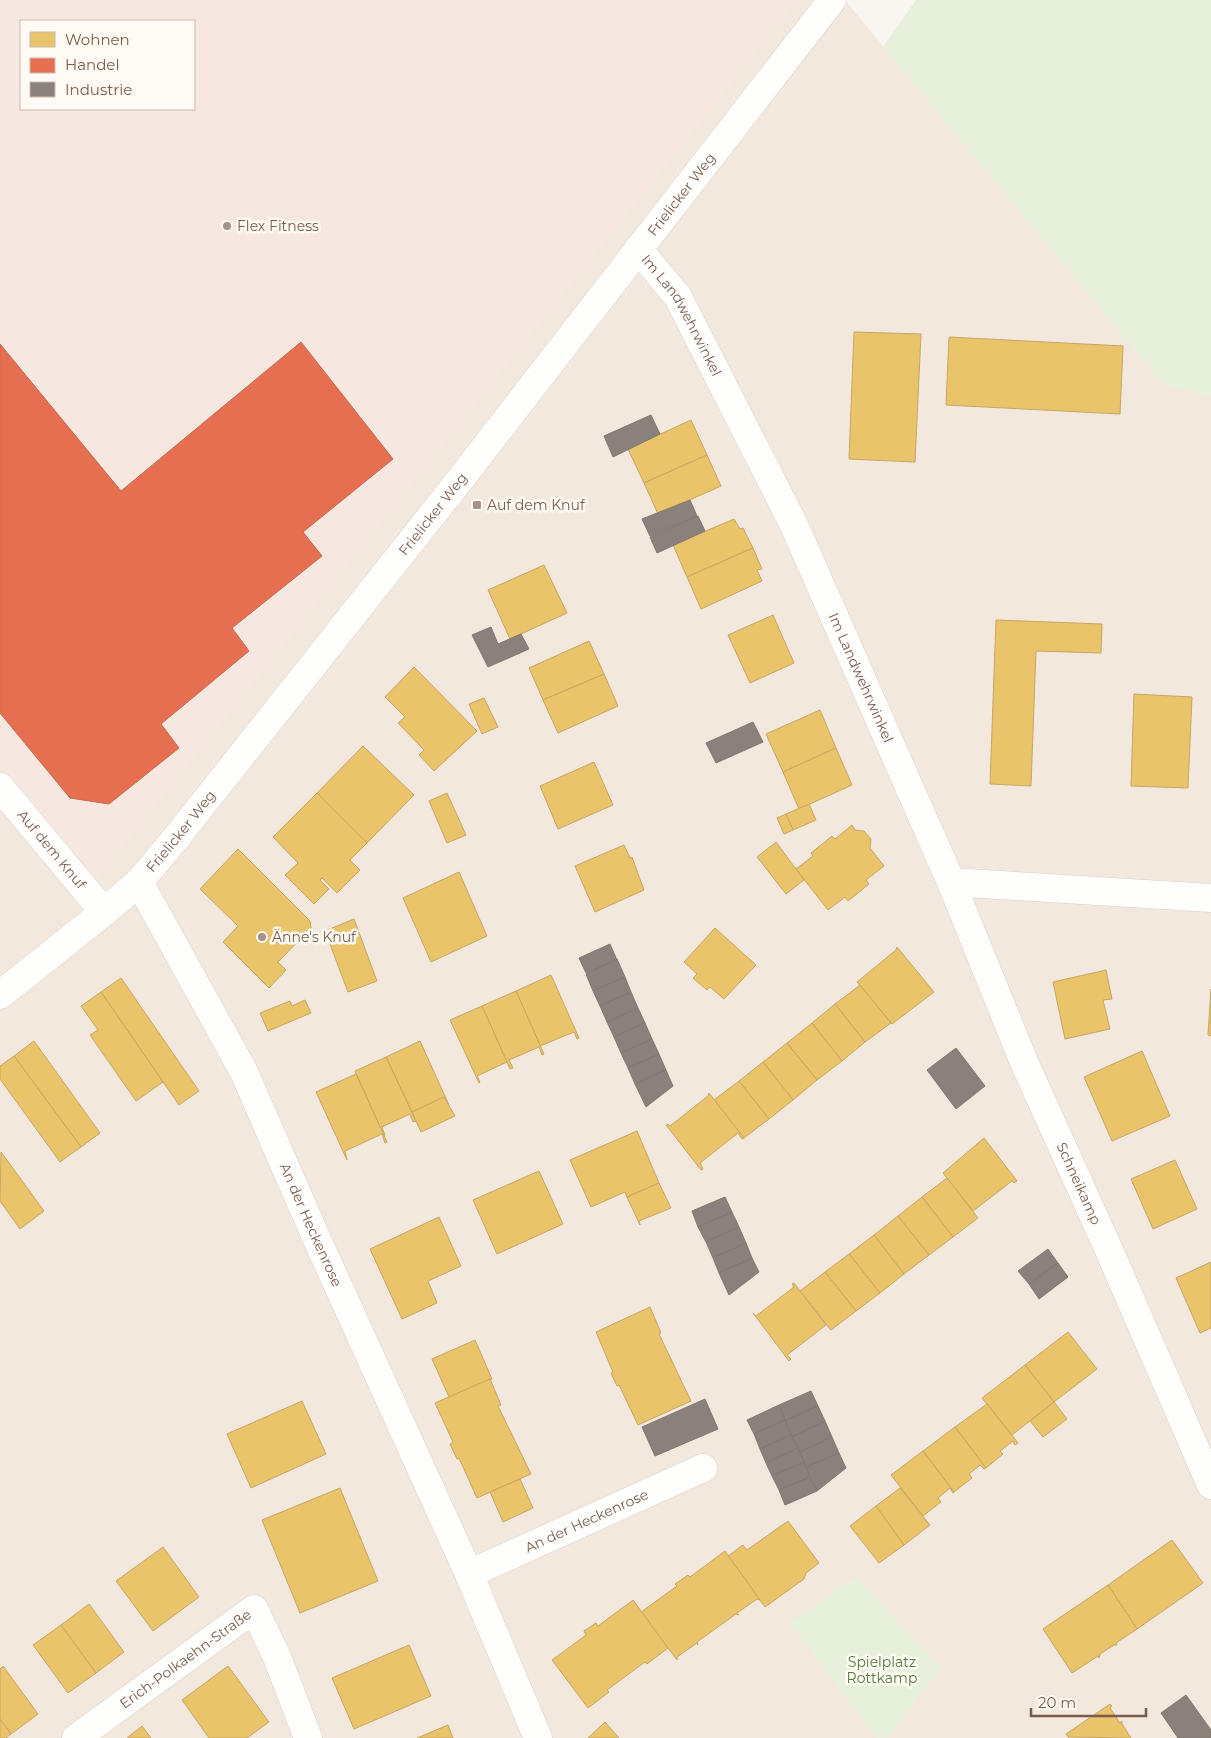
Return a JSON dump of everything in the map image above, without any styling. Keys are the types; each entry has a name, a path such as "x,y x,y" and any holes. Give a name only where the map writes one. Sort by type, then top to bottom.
{"street":[{"name":"Frielicker Weg","path":"0,995 139,882 176,838 449,493 832,0"},
{"name":"Im Landwehrwinkel","path":"638,249 678,296 794,525 951,882"},
{"name":"Auf dem Knuf","path":"0,787 104,912"},
{"name":"An der Heckenrose","path":"139,882 244,1072 314,1235 469,1574 538,1738"},
{"path":"951,882 1211,898"},
{"name":"Schneikamp","path":"951,882 1024,1062 1109,1250 1211,1486"},
{"name":"An der Heckenrose","path":"469,1574 703,1468"},
{"name":"Erich-Polkaehn-Straße","path":"76,1738 254,1609 277,1658 308,1738"}],"shaded area":[{"path":"0,0 796,0 94,881 0,763"},
{"path":"796,0 845,0 1163,384 1211,396 1211,1738 0,1738 0,763 94,881"}],"green space":[{"path":"916,0 1211,0 1211,396 1163,384 883,47"},
{"name":"Spielplatz Rottkamp","path":"856,1576 941,1668 887,1738 876,1738 790,1623"}],"building: Wohnen":[{"path":"854,332 921,334 915,462 849,459"},
{"path":"949,337 1123,346 1120,414 946,405"},
{"path":"691,420 707,455 644,483 628,449"},
{"path":"707,455 721,486 658,514 644,483"},
{"path":"734,519 740,529 743,528 753,548 687,577 673,545"},
{"path":"753,548 762,569 757,570 762,581 701,609 687,577"},
{"path":"544,565 567,613 510,639 488,590"},
{"path":"773,615 794,663 750,683 728,635"},
{"path":"996,620 1102,624 1101,653 1036,651 1031,786 990,784"},
{"path":"589,641 604,674 543,700 529,668"},
{"path":"414,667 477,731 434,771 419,755 424,750 398,723 405,717 385,697"},
{"path":"604,674 618,706 558,733 543,700"},
{"path":"1134,694 1192,697 1188,788 1131,786"},
{"path":"484,698 498,727 482,734 469,704"},
{"path":"820,710 836,748 783,772 766,734"},
{"path":"363,746 414,795 367,843 317,793"},
{"path":"836,748 852,785 799,809 783,772"},
{"path":"594,762 613,805 558,829 540,786"},
{"path":"317,793 367,843 350,860 360,870 337,893 322,878 320,880 329,889 314,904 285,875 298,863 273,837"},
{"path":"447,793 466,835 447,843 429,801"},
{"path":"809,804 816,820 793,830 786,814"},
{"path":"786,814 793,830 784,834 777,818"},
{"path":"852,825 855,830 864,831 871,839 870,848 884,866 866,880 869,884 848,901 845,897 828,910 796,869 813,856 811,853 832,836 835,839"},
{"path":"776,842 804,880 786,894 757,857"},
{"path":"624,845 630,858 632,857 644,890 595,912 575,866"},
{"path":"238,849 310,921 311,928 278,962 286,970 269,988 223,942 238,926 200,889"},
{"path":"459,872 487,936 431,962 403,898"},
{"path":"354,919 377,981 348,992 325,931"},
{"path":"715,928 756,965 724,999 710,987 707,990 693,978 697,974 684,962"},
{"path":"897,947 934,992 892,1024 857,982 896,950"},
{"path":"1106,970 1112,999 1103,1000 1110,1029 1065,1039 1053,982"},
{"path":"551,975 579,1038 577,1039 574,1032 540,1046 516,991"},
{"path":"121,978 199,1091 179,1105 101,992"},
{"path":"860,985 891,1023 865,1042 835,1004"},
{"path":"1211,989 1211,1036 1208,1035"},
{"path":"516,991 544,1054 542,1055 539,1047 509,1060 513,1068 510,1069 482,1006"},
{"path":"101,992 163,1082 136,1101 90,1035 98,1030 81,1006"},
{"path":"305,1000 311,1013 268,1031 260,1013 290,1001 292,1006"},
{"path":"835,1004 865,1042 842,1061 812,1023"},
{"path":"482,1006 507,1062 477,1076 479,1083 450,1020"},
{"path":"812,1023 842,1061 817,1080 787,1043"},
{"path":"34,1041 100,1133 81,1147 14,1056"},
{"path":"420,1041 449,1105 444,1097 412,1112 386,1057"},
{"path":"787,1043 817,1080 793,1100 763,1062"},
{"path":"1142,1051 1170,1116 1112,1141 1084,1077"},
{"path":"14,1056 81,1147 60,1162 0,1079 0,1066"},
{"path":"386,1057 416,1121 413,1122 410,1114 382,1127 384,1136 355,1071"},
{"path":"763,1062 793,1100 769,1119 739,1081"},
{"path":"356,1074 387,1142 385,1143 382,1134 345,1151 347,1160 316,1092"},
{"path":"739,1081 769,1119 744,1138 714,1100"},
{"path":"709,1093 744,1138 742,1139 738,1133 700,1163 703,1169 701,1170 666,1125 670,1126 708,1096"},
{"path":"444,1097 455,1116 421,1132 412,1112"},
{"path":"637,1131 659,1183 627,1197 625,1192 591,1207 570,1160"},
{"path":"984,1138 1017,1181 1014,1183 1012,1181 973,1211 943,1173"},
{"path":"1,1152 44,1211 20,1229 0,1201"},
{"path":"1175,1160 1197,1209 1153,1229 1131,1179"},
{"path":"539,1171 563,1224 497,1254 473,1200"},
{"path":"947,1178 978,1218 953,1237 922,1197"},
{"path":"659,1183 671,1208 639,1221 640,1225 627,1197"},
{"path":"922,1197 953,1237 929,1255 898,1216"},
{"path":"898,1216 929,1255 904,1274 874,1235"},
{"path":"439,1217 461,1266 428,1281 437,1303 402,1319 370,1249"},
{"path":"874,1235 904,1274 880,1293 849,1254"},
{"path":"849,1254 880,1293 856,1311 825,1272"},
{"path":"1211,1262 1211,1328 1200,1333 1176,1278"},
{"path":"825,1272 856,1311 831,1330 800,1291"},
{"path":"794,1283 826,1325 787,1355 791,1359 789,1361 753,1313 756,1316 794,1287 792,1284"},
{"path":"650,1307 661,1333 659,1334 691,1401 638,1425 619,1385 617,1386 611,1373 613,1372 596,1332"},
{"path":"1068,1332 1097,1369 1054,1402 1025,1365"},
{"path":"475,1340 492,1379 449,1397 432,1359"},
{"path":"1025,1365 1054,1402 1012,1435 982,1398"},
{"path":"490,1379 501,1405 498,1406 531,1474 477,1498 459,1458 457,1459 450,1444 453,1442 435,1403"},
{"path":"302,1401 326,1454 251,1488 227,1434"},
{"path":"1054,1402 1067,1419 1043,1437 1030,1421"},
{"path":"987,1404 1018,1443 1015,1445 1013,1441 1000,1451 1003,1454 986,1468 955,1427"},
{"path":"955,1427 986,1468 984,1469 980,1465 969,1474 972,1478 954,1492 923,1451"},
{"path":"923,1451 954,1492 950,1488 938,1498 941,1502 923,1516 891,1475"},
{"path":"520,1479 533,1508 503,1522 490,1492"},
{"path":"340,1488 378,1581 300,1613 262,1520"},
{"path":"900,1488 930,1525 904,1545 876,1506"},
{"path":"876,1506 904,1545 879,1563 850,1526"},
{"path":"788,1521 819,1563 806,1573 804,1579 765,1607 728,1556 743,1545 747,1550"},
{"path":"1172,1540 1203,1583 1137,1629 1108,1585"},
{"path":"163,1547 199,1597 153,1631 116,1581"},
{"path":"725,1551 760,1600 757,1599 737,1613 739,1615 736,1614 697,1642 698,1645 697,1643 677,1657 677,1660 641,1612 677,1586 675,1584 688,1575 690,1577"},
{"path":"1108,1585 1137,1629 1116,1643 1117,1645 1100,1654 1099,1658 1098,1656 1072,1673 1043,1629"},
{"path":"633,1600 668,1648 647,1664 645,1662 607,1690 609,1692 588,1708 552,1660 586,1635 584,1631 596,1623 598,1626"},
{"path":"89,1604 124,1652 96,1673 61,1625"},
{"path":"61,1625 96,1673 68,1693 33,1645"},
{"path":"409,1645 431,1696 354,1729 332,1678"},
{"path":"3,1666 38,1714 11,1734 0,1719 0,1669"},
{"path":"228,1666 269,1722 247,1738 209,1738 182,1700"},
{"path":"1110,1704 1112,1706 1110,1708 1120,1723 1122,1721 1131,1738 1068,1737 1066,1734"},
{"path":"0,1719 11,1734 6,1738 0,1738"},
{"path":"605,1722 619,1738 588,1738"},
{"path":"448,1725 453,1738 417,1738"},
{"path":"142,1726 151,1738 127,1738"}],"building: Handel":[{"path":"301,342 393,459 303,532 322,556 232,628 249,651 161,724 179,748 109,804 70,798 0,713 0,344 121,491"}],"building: Industrie":[{"path":"651,415 660,434 613,457 604,436"},
{"path":"690,500 697,516 650,536 642,519"},
{"path":"698,516 705,531 657,553 650,537"},
{"path":"491,627 498,644 521,634 529,649 488,667 472,635"},
{"path":"753,722 763,742 716,763 706,743"},
{"path":"610,944 617,960 586,973 579,958"},
{"path":"617,959 625,977 593,991 586,974"},
{"path":"625,977 631,992 600,1006 593,991"},
{"path":"631,992 638,1008 607,1022 600,1006"},
{"path":"638,1008 645,1023 614,1037 607,1022"},
{"path":"645,1023 652,1039 621,1053 614,1037"},
{"path":"652,1039 659,1054 628,1068 621,1053"},
{"path":"956,1048 985,1086 956,1109 927,1070"},
{"path":"659,1054 666,1070 635,1084 628,1068"},
{"path":"666,1070 673,1086 646,1107 635,1084"},
{"path":"725,1197 732,1212 698,1227 692,1211"},
{"path":"732,1212 739,1227 706,1242 698,1227"},
{"path":"739,1227 746,1243 713,1258 706,1242"},
{"path":"746,1243 752,1258 719,1273 713,1258"},
{"path":"1048,1249 1058,1263 1029,1284 1018,1271"},
{"path":"752,1258 759,1272 729,1295 719,1273"},
{"path":"1058,1263 1068,1277 1039,1299 1029,1284"},
{"path":"811,1391 818,1406 785,1421 779,1405"},
{"path":"705,1399 718,1429 655,1456 642,1427"},
{"path":"779,1405 785,1420 754,1434 747,1420"},
{"path":"818,1406 825,1421 792,1437 785,1421"},
{"path":"785,1420 791,1435 760,1449 754,1434"},
{"path":"825,1421 832,1437 800,1452 792,1437"},
{"path":"791,1435 798,1448 766,1463 760,1449"},
{"path":"832,1437 839,1453 806,1467 800,1452"},
{"path":"798,1448 804,1462 772,1476 766,1463"},
{"path":"839,1453 846,1468 817,1491 806,1467"},
{"path":"804,1462 810,1477 779,1490 772,1476"},
{"path":"810,1477 817,1491 785,1505 779,1490"},
{"path":"1186,1695 1211,1730 1211,1738 1178,1738 1161,1713"}],"place":[{"name":"Flex Fitness","path":"227,226"},
{"name":"Auf dem Knuf","path":"477,505"},
{"name":"Änne's Knuf","path":"262,937"}]}
